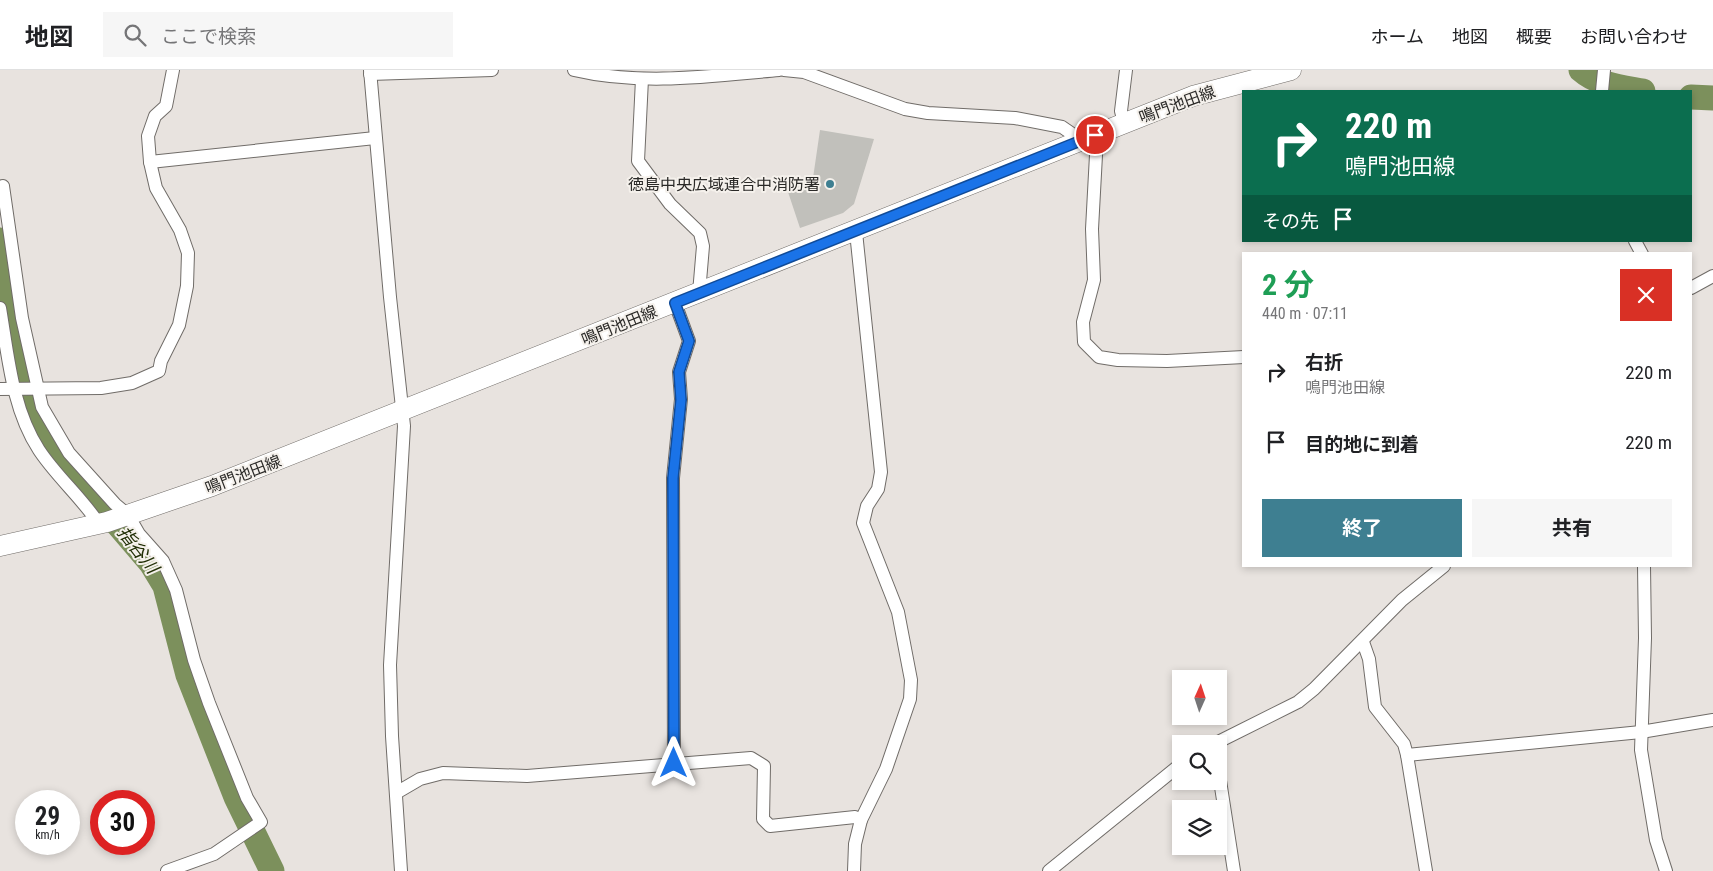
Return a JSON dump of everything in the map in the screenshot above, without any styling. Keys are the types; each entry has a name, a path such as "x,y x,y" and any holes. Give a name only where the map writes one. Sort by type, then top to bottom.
{"main road":[{"name":"鳴門池田線","path":"0,546 114,520 212,486 856,232 1193,96 1291,70"}],"street":[{"path":"0,389 101,388 132,382 159,371 161,361 179,325 187,286 188,253 180,230 156,188 150,162 148,136 155,116 166,106 173,70"},
{"path":"401,871 390,665 404,410 390,296 370,72 492,70"},
{"path":"574,70 602,77 642,79 662,75 780,70"},
{"path":"784,70 804,72 905,109 928,113 1014,118 1062,126 1088,137 1096,155 1092,229 1094,280 1084,322 1084,342 1099,356 1118,360 1166,361 1242,357"},
{"path":"1124,123 1121,111 1126,70"},
{"path":"1602,90 1604,73"},
{"path":"642,79 638,161 670,204 700,233 703,246 699,293"},
{"path":"150,162 375,138"},
{"path":"0,187 3,186 22,318 36,388 42,407 69,453 115,504 114,520"},
{"path":"854,871 855,844 861,820 886,769 910,699 911,680 898,612 863,523 867,506 878,489 881,472 856,232"},
{"path":"1692,287 1713,276"},
{"path":"674,763 673,478 681,400 679,372 689,341 675,303"},
{"path":"0,308 27,430 40,452 114,520 139,534 162,562 176,590 194,660 209,703 247,798 261,822 214,854 167,871"},
{"path":"1227,738 1298,702 1362,642 1402,600 1443,567"},
{"path":"1644,567 1646,638 1640,732 1647,792 1654,820 1656,840 1666,871"},
{"path":"1362,642 1369,659 1375,707 1404,744 1408,755 1426,871"},
{"path":"1408,755 1640,732 1713,720"},
{"path":"396,793 420,780 443,773 527,776 751,758 764,766 763,819 770,826 856,817 861,820"},
{"path":"1049,871 1172,771"},
{"path":"1221,790 1234,871"}],"building":[{"name":"徳島中央広域連合中消防署","path":"820,130 874,139 854,204 843,213 800,228 787,189 813,178"}],"waterway":[{"path":"1581,70 1602,82 1637,90"},
{"path":"1692,97 1713,98"},
{"name":"指谷川","path":"0,240 20,362 33,417 49,444 151,563 165,586 188,675 236,797 272,871"}],"place":[{"name":"徳島中央広域連合中消防署","path":"830,184"}],"route":[{"path":"674,763 673,478 681,400 679,372 689,341 675,303 1095,135"}]}
